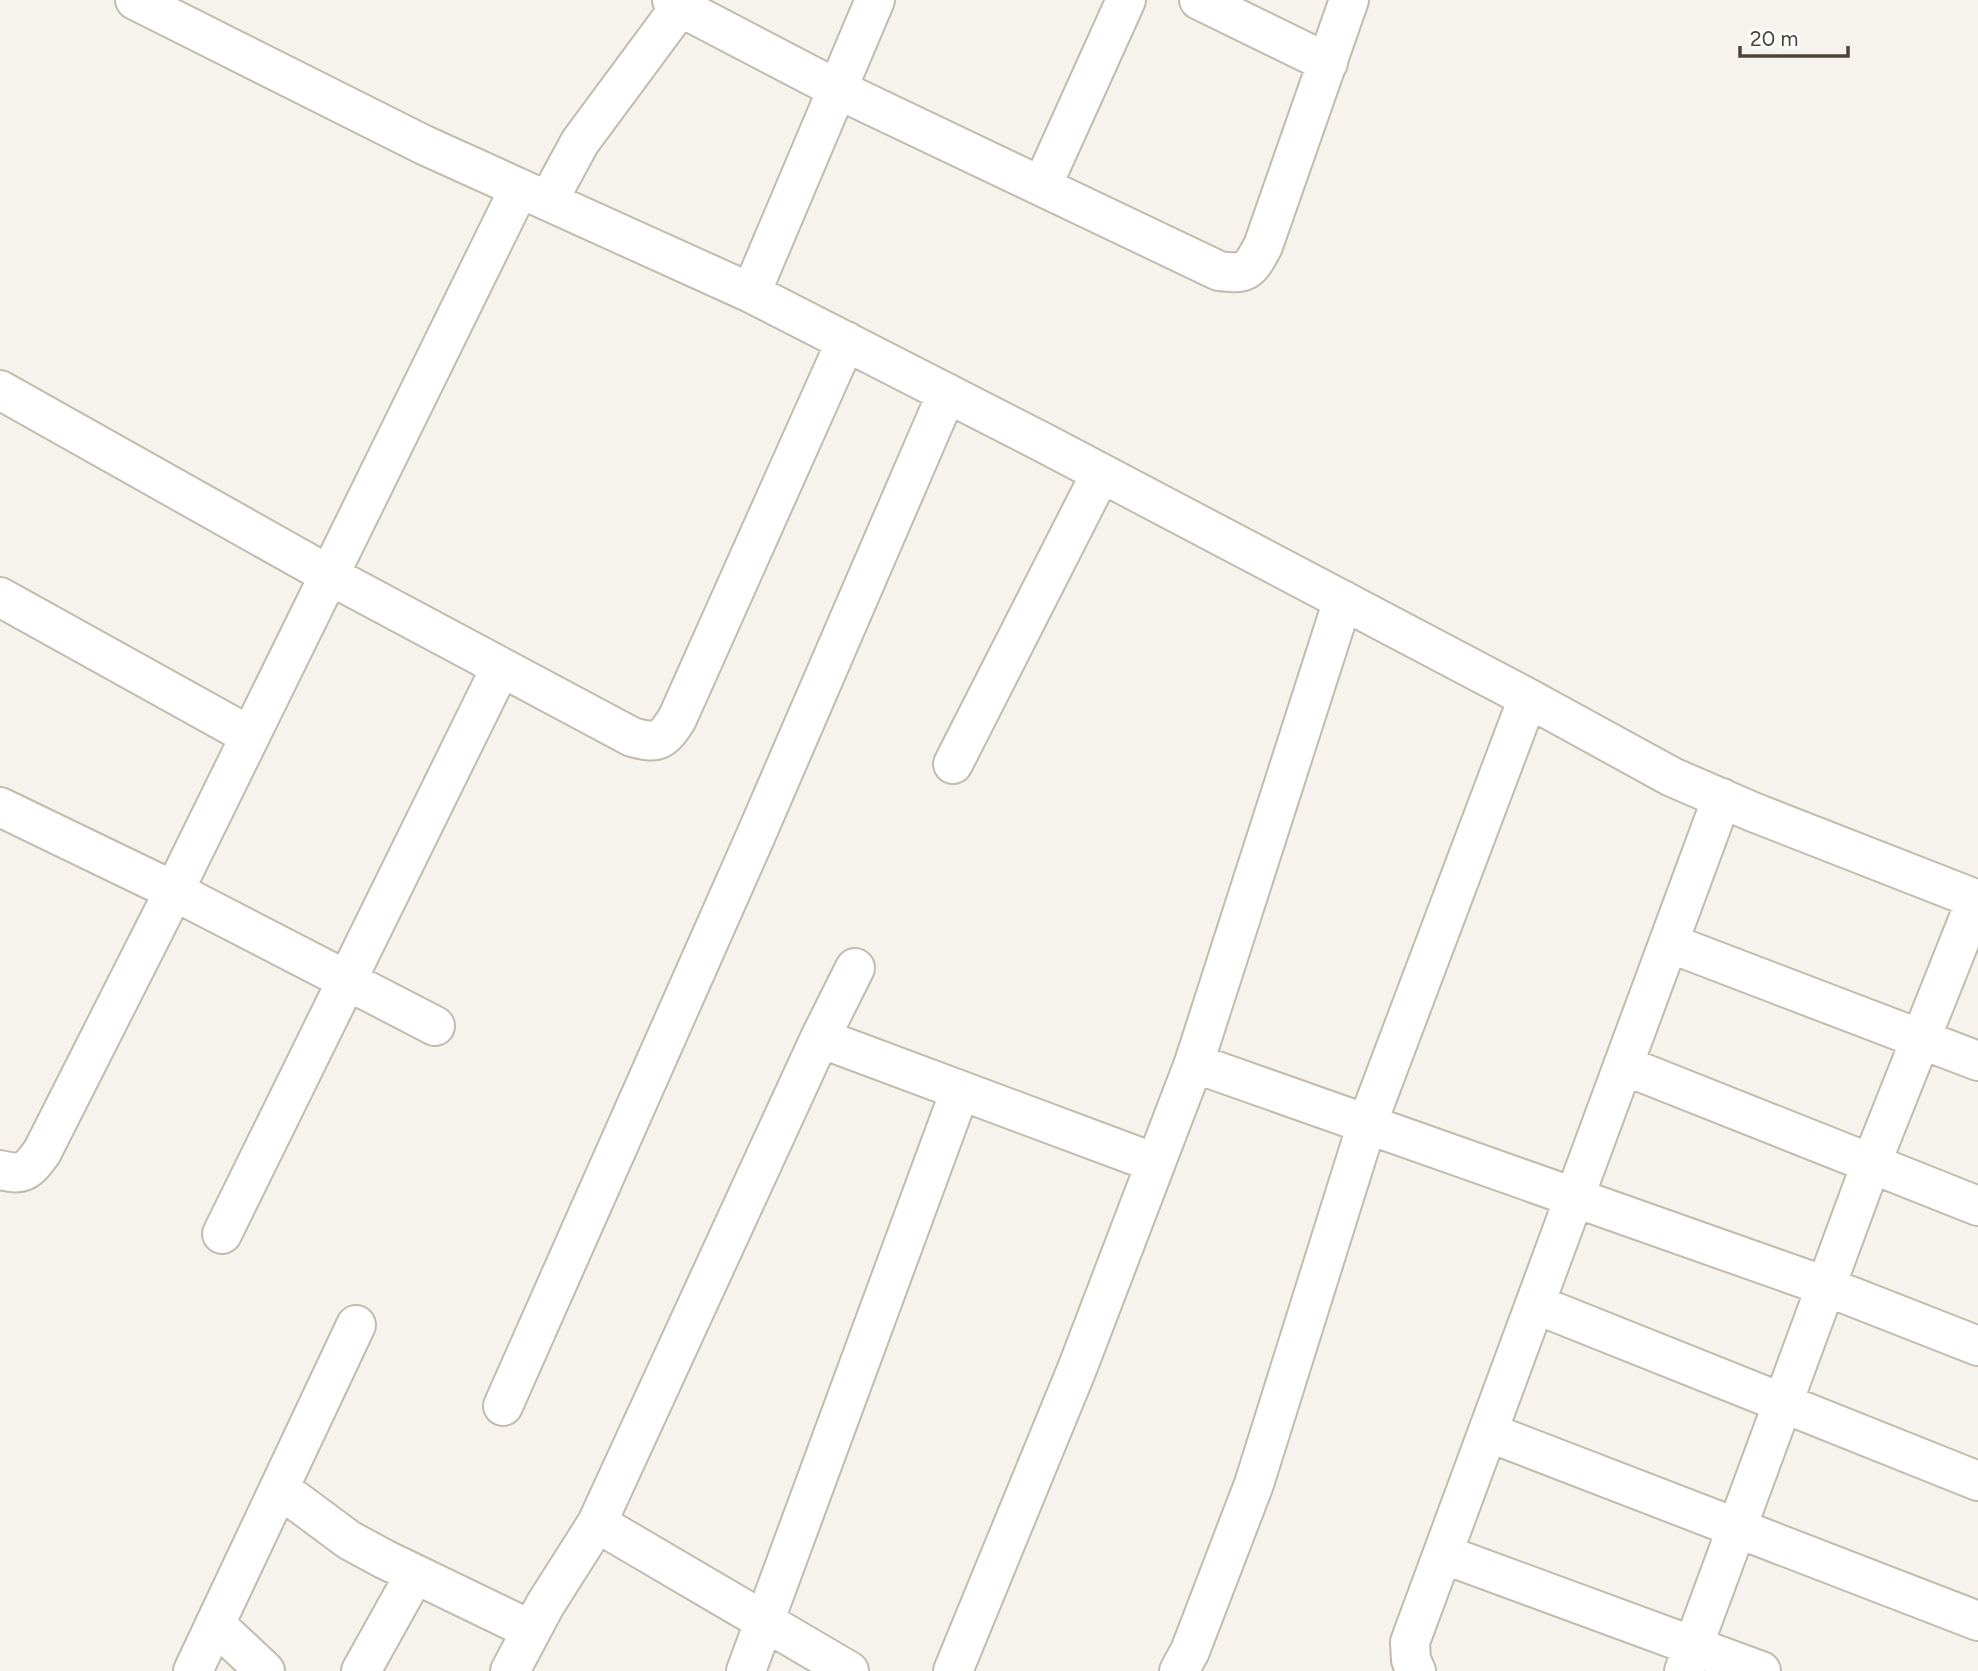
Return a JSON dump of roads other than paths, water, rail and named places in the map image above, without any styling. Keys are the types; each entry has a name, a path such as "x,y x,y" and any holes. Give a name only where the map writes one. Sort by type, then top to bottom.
{"street":[{"path":"135,0 424,145 751,293 846,341 1343,600 1672,777 1753,812 1977,900 1871,1164 1688,1659"},
{"path":"751,293 875,0"},
{"path":"1042,186 1126,0"},
{"path":"1199,0 1328,63"},
{"path":"0,1170 17,1174 30,1168 42,1152 329,575 534,195 580,142 676,3 837,89 1219,271 1238,274 1252,265 1263,246 1349,0"},
{"path":"0,390 329,575 632,737 650,742 666,736 677,719 846,341"},
{"path":"503,1406 742,867 947,393"},
{"path":"953,764 1101,473"},
{"path":"0,597 250,736"},
{"path":"953,1671 1077,1369 1194,1063 1343,600"},
{"path":"222,1234 500,667"},
{"path":"1179,1671 1190,1651 1254,1484 1367,1124 1528,698"},
{"path":"1416,1671 1411,1660 1410,1642 1722,798"},
{"path":"0,807 174,891 435,1026"},
{"path":"1669,943 1978,1061"},
{"path":"510,1671 545,1605 597,1523 820,1038 855,968"},
{"path":"820,1038 1155,1163"},
{"path":"1194,1063 1825,1286 1978,1346"},
{"path":"1623,1065 1978,1206"},
{"path":"746,1671 960,1091"},
{"path":"1535,1304 1978,1481"},
{"path":"193,1671 356,1325"},
{"path":"1488,1432 1978,1621"},
{"path":"279,1488 349,1539 384,1559 531,1630"},
{"path":"597,1523 849,1671"},
{"path":"1443,1554 1688,1659 1761,1671"},
{"path":"361,1671 415,1574"},
{"path":"215,1624 265,1671"}]}
